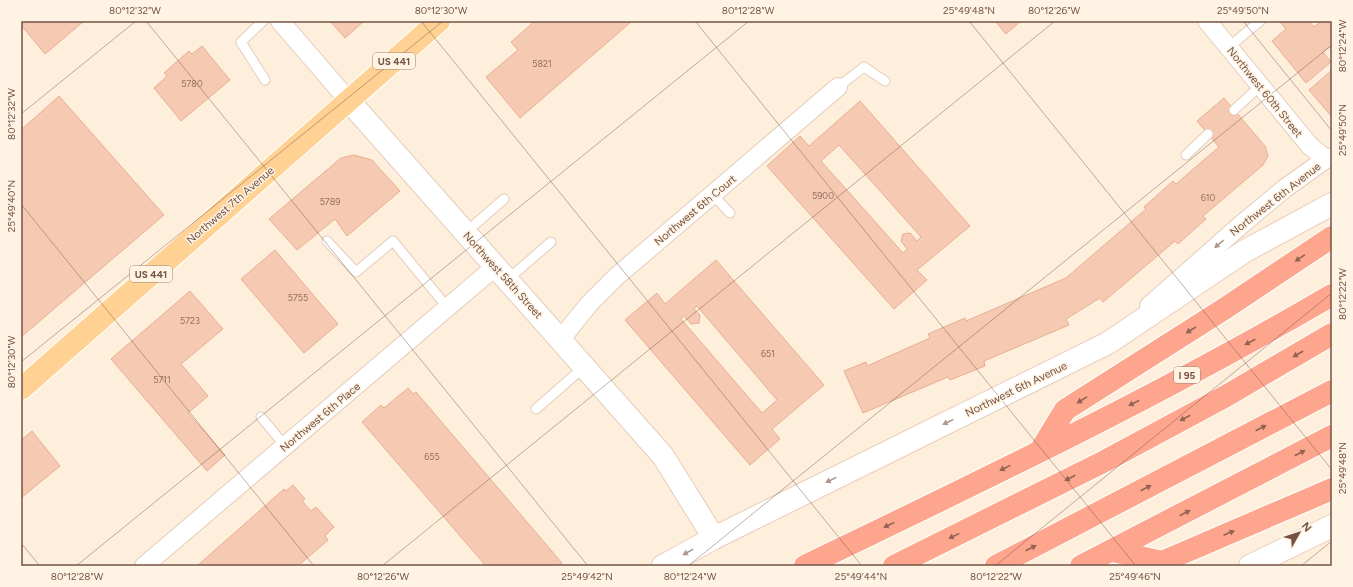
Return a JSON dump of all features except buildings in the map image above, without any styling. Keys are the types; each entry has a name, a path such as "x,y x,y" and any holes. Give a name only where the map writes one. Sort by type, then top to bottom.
{"highway":[{"path":"1040,451 1065,410 1224,310 1332,237"},
{"name":"I 95","path":"805,566 1040,451 1260,337 1332,295"},
{"path":"894,566 1112,457 1226,396 1332,334"},
{"path":"996,566 1332,391"},
{"path":"1081,566 1113,551 1332,436"},
{"path":"1113,551 1162,562 1332,488"}],"main road":[{"name":"Northwest 7th Avenue","path":"21,389 439,21"},
{"name":"Northwest 58th Street","path":"349,101 662,456 714,538"},
{"path":"1108,343 1245,251 1332,204"},
{"name":"Northwest 6th Avenue","path":"663,566 714,538 1108,343"},
{"path":"1250,566 1332,526"}],"street":[{"name":"Northwest 58th Street","path":"280,21 349,101"},
{"name":"Northwest 60th Street","path":"1207,21 1310,146 1329,158"},
{"name":"Northwest 6th Court","path":"560,340 588,304 617,276 838,87"},
{"name":"Northwest 6th Avenue","path":"1108,343 1242,224 1284,189 1329,158"},
{"name":"Northwest 6th Place","path":"144,566 447,308 501,273"}],"lane":[{"path":"263,21 241,42 265,80"},
{"path":"1229,47 1260,21"},
{"path":"838,87 864,67 885,81"},
{"path":"1234,110 1260,86"},
{"path":"1186,155 1208,134"},
{"path":"713,195 730,213"},
{"path":"465,233 504,199"},
{"path":"327,241 356,272 393,241 447,308"},
{"path":"501,273 551,242"},
{"path":"536,409 584,367"},
{"path":"261,417 285,446"}]}
